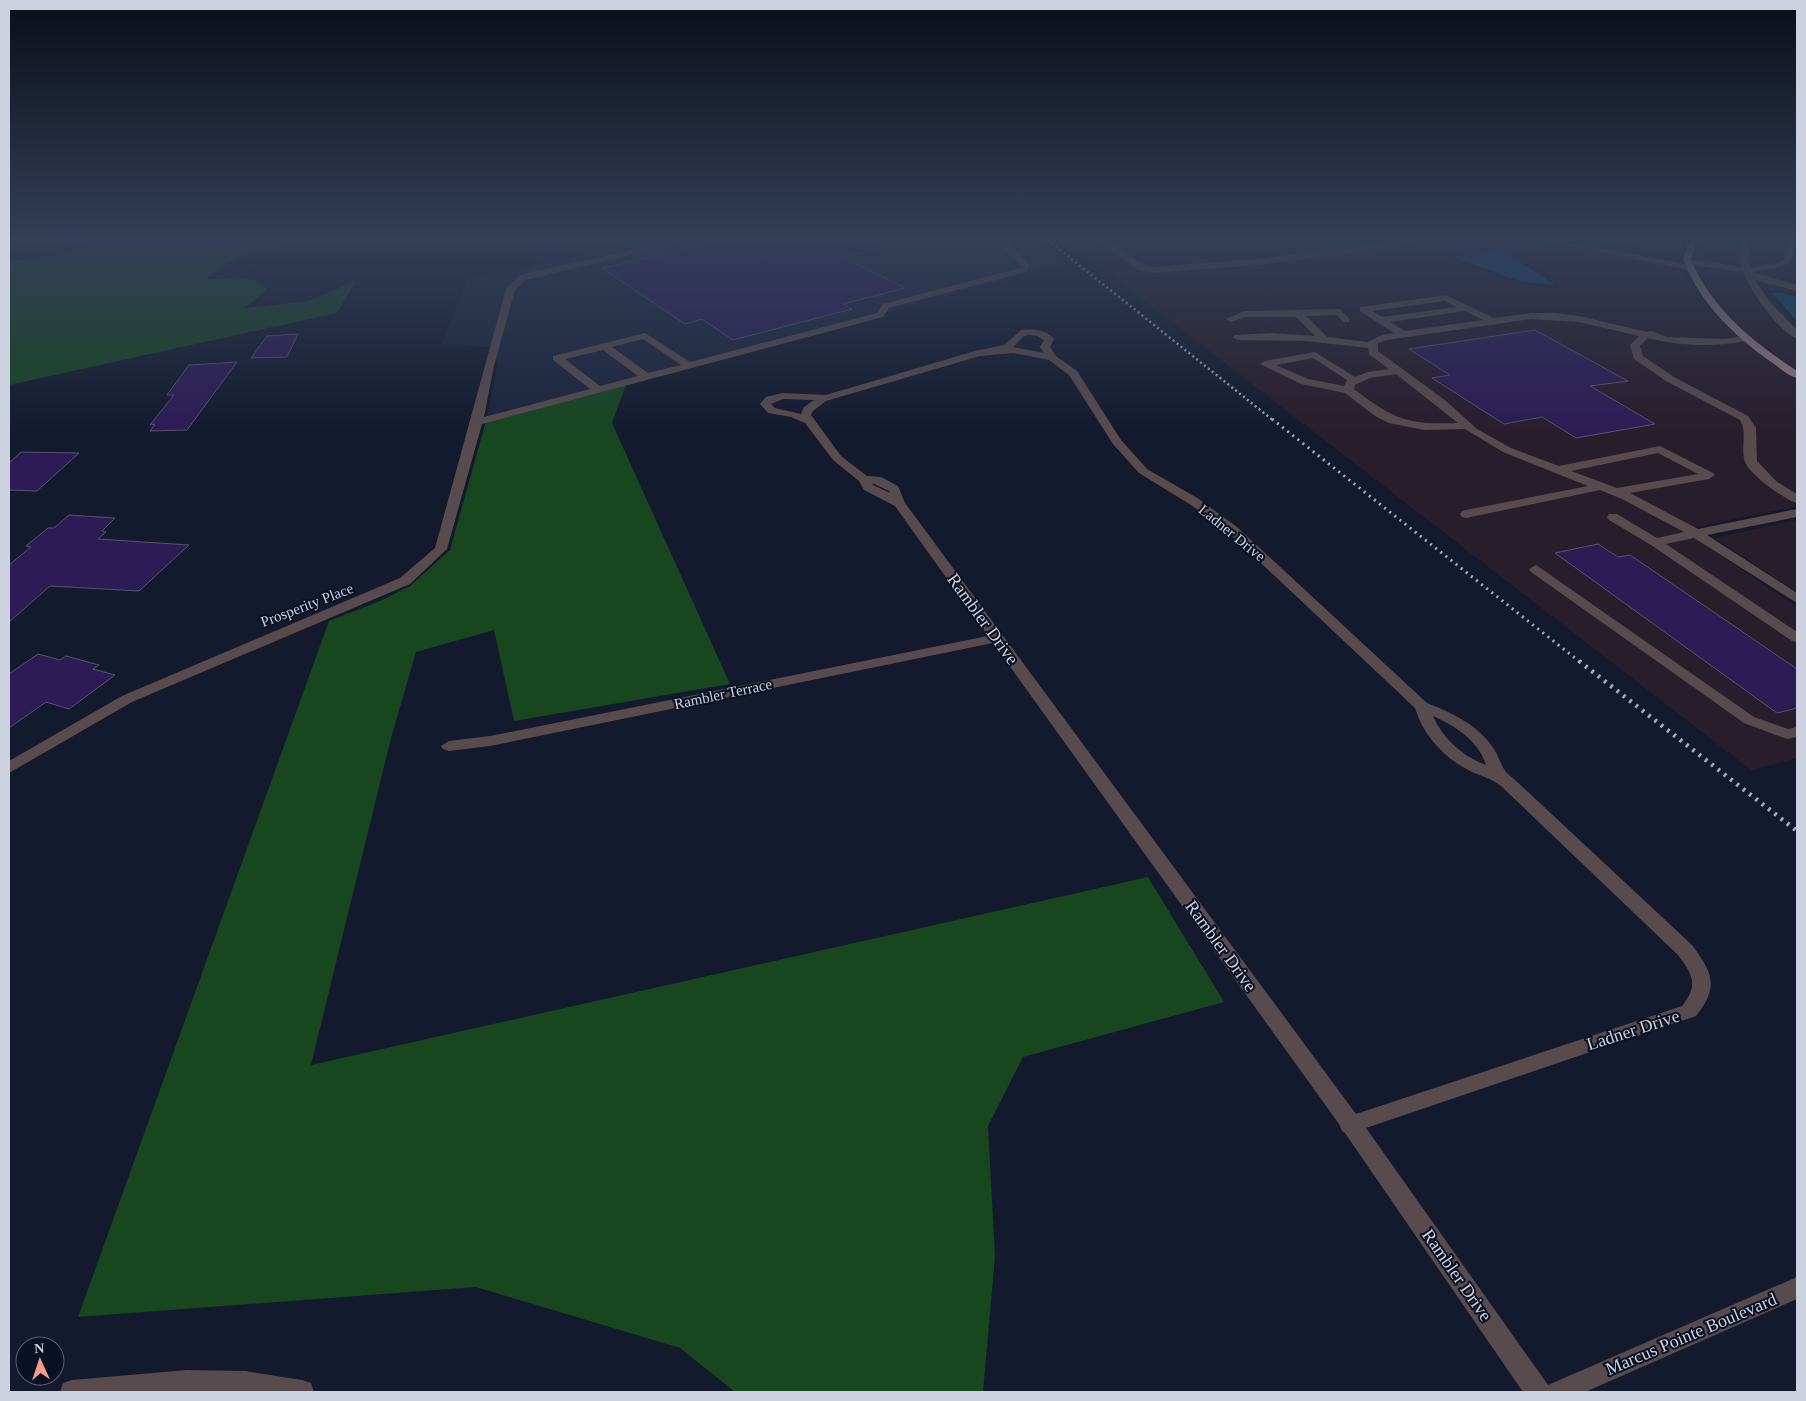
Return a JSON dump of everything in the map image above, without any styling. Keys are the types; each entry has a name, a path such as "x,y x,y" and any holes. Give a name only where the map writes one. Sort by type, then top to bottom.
{"main road":[{"path":"1710,302 1746,338 1797,376"}],"street":[{"name":"Prosperity Place","path":"9,768 127,699 196,667 376,595 404,581 441,548 477,422 507,302"},
{"path":"477,422 880,315 886,306 900,302"},
{"path":"1403,334 1363,309 1413,302"},
{"path":"1455,302 1494,322"},
{"path":"1765,302 1797,335"},
{"path":"1381,320 1467,308"},
{"path":"1231,319 1244,314 1339,312 1346,320"},
{"path":"1298,314 1323,338"},
{"path":"1746,338 1723,342 1667,340 1579,319 1531,316 1385,337 1373,342 1373,352 1442,403 1467,426 1507,450 1617,492 1697,534 1797,599"},
{"name":"Ladner Drive","path":"827,397 969,355 996,350 1007,346 1021,333 1036,333 1049,339 1045,348 1052,358"},
{"path":"1238,337 1264,335 1323,338 1373,346"},
{"path":"598,390 557,358 645,336 689,366"},
{"path":"1645,336 1635,345 1638,357 1670,379 1744,418 1750,428 1752,462 1773,485 1797,499"},
{"path":"604,346 646,377"},
{"name":"Ladner Drive","path":"996,350 1026,351 1052,358 1073,372 1116,442 1143,471 1195,502 1233,530 1422,706 1464,726 1484,745 1493,760 1496,774"},
{"path":"1355,381 1315,355 1265,364 1305,382 1348,390 1383,416 1402,423 1434,427 1467,426"},
{"path":"1348,390 1350,382 1368,375 1398,371"},
{"path":"810,420 793,414 772,411 765,404 767,401 780,397 827,397"},
{"path":"810,420 806,415 808,409 813,403 827,397"},
{"name":"Rambler Drive","path":"810,420 837,458 864,479 868,487 899,504 1386,1172 1538,1392"},
{"path":"1558,470 1660,449 1709,475 1617,492"},
{"path":"1466,514 1600,486"},
{"path":"1655,542 1797,513"},
{"path":"1613,517 1655,542 1797,638"},
{"path":"1536,569 1749,720 1787,734 1797,732"},
{"name":"Rambler Terrace","path":"449,746 490,742 997,638"},
{"name":"Ladner Drive","path":"1350,1125 1689,1012 1701,998 1703,982 1698,967 1685,950 1496,774 1460,758 1435,736 1425,721 1422,706"},
{"name":"Marcus Pointe Boulevard","path":"1557,1392 1797,1288"},
{"path":"72,1392 126,1385 208,1382 302,1392"}],"shaded area":[{"path":"458,302 922,302 486,421 498,362 493,362 496,352 488,347 441,345"},
{"path":"1147,302 1704,302 1718,320 1763,357 1797,381 1797,506 1682,530 1797,607 1797,758 1751,770"},
{"path":"1719,302 1774,302 1797,327 1797,370 1754,339 1734,321"},
{"path":"1780,302 1797,302 1797,321"},
{"path":"1797,520 1797,592 1714,538"}],"green space":[{"path":"9,302 252,302 245,308 296,302 343,302 337,313 9,385"},
{"path":"627,382 612,423 730,684 514,721 494,630 416,652 391,738 311,1065 1148,877 1224,1002 1023,1057 988,1126 995,1257 983,1392 735,1392 680,1348 476,1287 78,1317 329,621 380,601 410,586 450,550 486,421"}],"building":[{"path":"653,302 849,302 843,304 852,309 733,340 702,319 685,324"},
{"path":"1535,330 1628,381 1590,386 1655,424 1576,438 1542,417 1504,424 1432,378 1450,375 1409,349"},
{"path":"298,334 287,357 251,358 267,336"},
{"path":"237,362 187,430 150,431 155,424 150,425 174,395 167,395 189,365"},
{"path":"21,452 79,453 37,491 9,490 9,463"},
{"path":"69,515 115,518 102,531 106,532 98,539 189,545 139,591 50,586 9,622 9,565 31,547 26,546 48,528 54,528"},
{"path":"1598,544 1618,557 1630,555 1797,669 1797,708 1777,713 1555,553"},
{"path":"38,654 60,660 66,656 99,665 93,669 115,675 69,709 46,702 9,728 9,674"}],"railway":[{"path":"1126,302 1274,421"},
{"path":"1272,419 1580,662"},
{"path":"1579,661 1797,831"}]}
